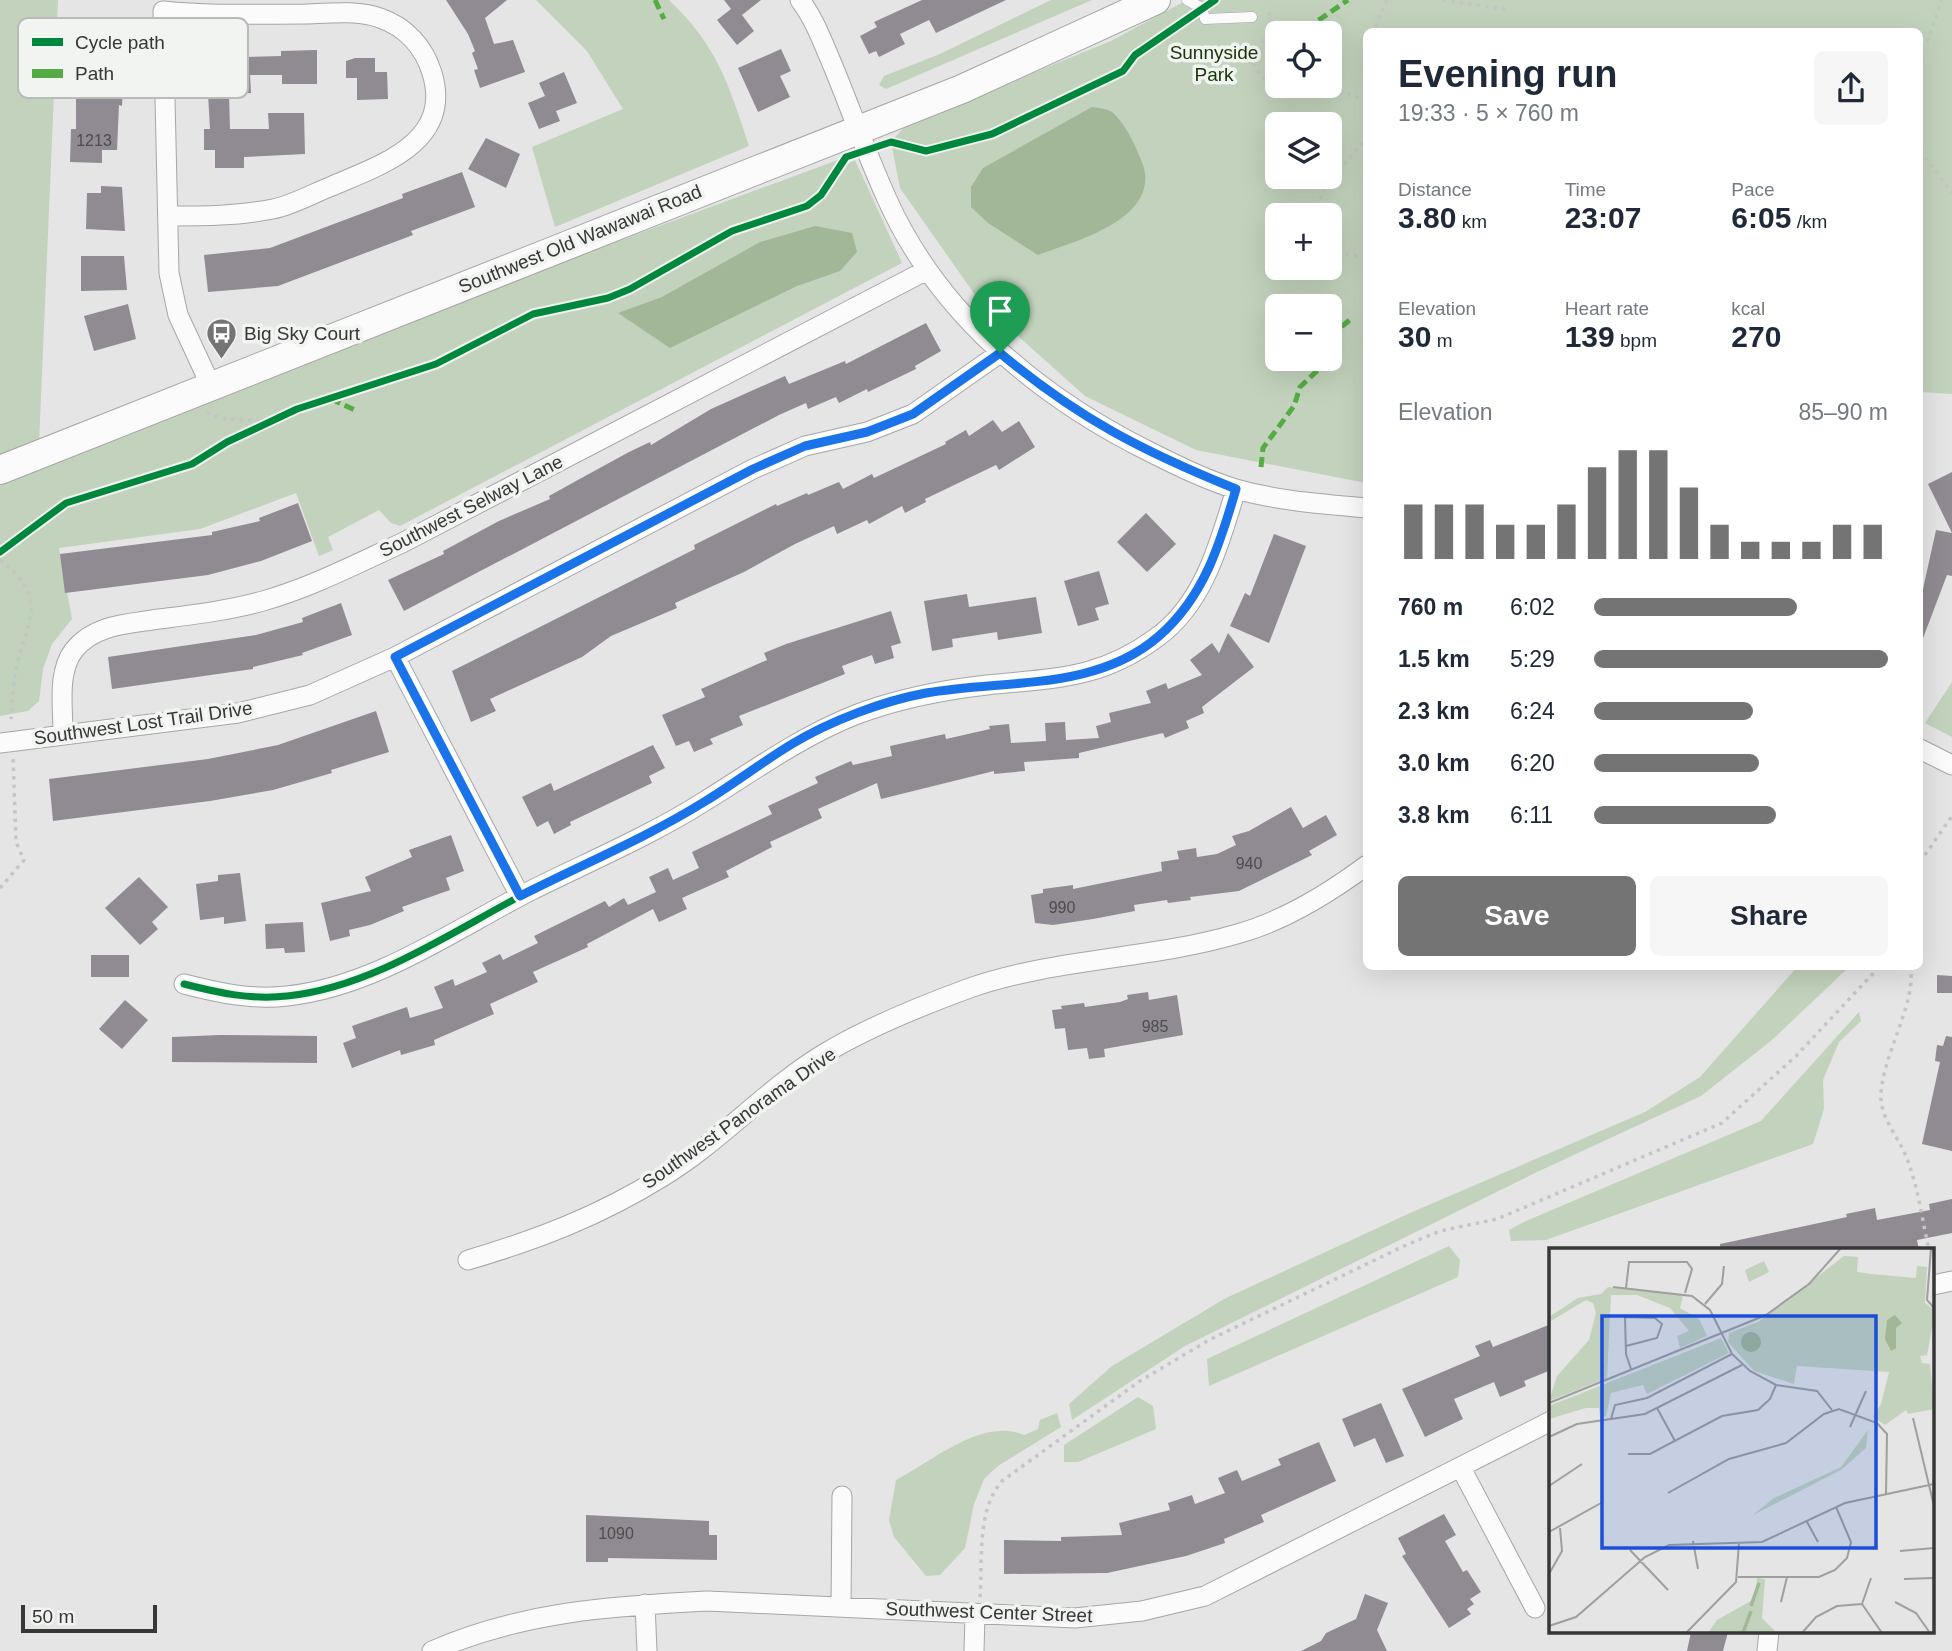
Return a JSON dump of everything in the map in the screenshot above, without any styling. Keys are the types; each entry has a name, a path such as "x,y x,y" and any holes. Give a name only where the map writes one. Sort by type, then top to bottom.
{"main road":[{"name":"Southwest Old Wawawai Road","path":"0,470 962,89 1157,0"}],"street":[{"path":"800,0 817,28 887,200 927,270 1000,353 1050,394 1104,429 1171,462 1236,489 1303,502 1363,508"},
{"path":"163,18 163,11 198,15 348,13 379,17 407,32 427,56 436,85 433,113 420,138 395,160 277,208 228,216 168,216"},
{"path":"165,98 169,273 178,315 201,390"},
{"name":"Southwest Selway Lane","path":"62,733 62,678 73,651 92,633 124,624 204,613 263,601 320,581 402,543 927,270"},
{"name":"Southwest Lost Trail Drive","path":"5,743 62,733 237,713 310,695 395,657 753,469 805,446 867,432 913,414 1000,353"},
{"path":"184,984 232,996 288,996 342,985 399,961 703,803 795,742 856,715 924,694 1057,680 1109,666 1158,637 1198,593 1219,547 1236,489"},
{"path":"395,657 520,896"},
{"path":"1923,750 1952,765"},
{"name":"Southwest Panorama Drive","path":"468,1260 531,1242 600,1213 705,1148 822,1055 904,1015 968,989 1032,971 1237,934 1306,905 1363,868"},
{"path":"1934,1285 1952,1281"},
{"name":"Southwest Center Street","path":"432,1651 477,1632 558,1614 645,1604 706,1601 1075,1618 1142,1611 1205,1596 1549,1422"},
{"path":"1461,1468 1535,1608"},
{"path":"841,1607 842,1496"},
{"path":"645,1604 647,1651"},
{"path":"974,1651 975,1614"}],"lane":[{"path":"1187,0 1202,8 1205,19 1225,21 1252,17"}],"path":[{"path":"1374,28 1387,0"},
{"path":"1443,0 1508,10"},
{"path":"1927,42 1942,0"},
{"path":"1269,12 1272,21"},
{"path":"1265,37 1254,64 1260,76 1265,78"},
{"path":"1342,93 1363,99"},
{"path":"1316,203 1324,188 1363,143"},
{"path":"1923,155 1952,194"},
{"path":"1342,253 1349,256 1363,256"},
{"path":"201,390 211,415 250,418 266,424"},
{"path":"0,560 20,576 33,608 30,628 19,655 11,719"},
{"path":"0,888 24,860 16,842 5,743"},
{"path":"1923,858 1952,816"},
{"path":"975,1614 981,1596 982,1545 991,1493 1002,1481 1093,1414 1140,1381 1209,1340 1404,1246 1440,1231 1497,1219 1721,1124 1796,1056 1876,970"},
{"path":"1910,970 1911,987 1892,1045 1881,1098 1883,1111 1906,1155 1914,1180 1929,1248"}],"green space":[{"path":"0,0 58,0 57,18 18,18 18,98 54,98 39,443 0,458"},
{"path":"536,0 669,0 699,33 720,67 749,146 555,227 532,147 623,109 587,51"},
{"path":"1051,0 1092,0 886,89 879,85 884,76 940,54"},
{"name":"Sunnyside Park","path":"1187,0 1952,0 1952,394 1923,392 1923,28 1363,28 1363,482 1196,450 1085,396 980,302 900,188 891,142 907,124 1111,41"},
{"path":"846,157 840,168 855,160 902,263 400,526 391,523 379,510 328,537 333,550 319,556 296,493 200,529 59,548 72,619 52,644 43,669 39,701 28,711 0,716 0,482 494,287"},
{"path":"1952,682 1952,737 1925,723"},
{"path":"1794,970 1846,970 1772,1040 1701,1096 1537,1172 1185,1346 1072,1420 1069,1404 1112,1366 1226,1298 1410,1213 1645,1112 1700,1077"},
{"path":"1859,1012 1861,1021 1839,1042 1823,1080 1824,1109 1813,1144 1546,1240 1511,1241 1509,1230 1526,1221 1761,1121"},
{"path":"1449,1246 1460,1260 1458,1277 1209,1386 1207,1359"},
{"path":"1138,1397 1153,1406 1156,1429 1078,1462 1064,1462 1064,1445"},
{"path":"1057,1413 1061,1427 998,1466 984,1479 974,1504 965,1548 940,1575 926,1576 894,1537 889,1520 896,1480 975,1436 1008,1431 1024,1435 1038,1429 1040,1420"}],"shaded area":[{"path":"1092,107 1112,112 1126,129 1144,167 1144,190 1136,205 1107,228 1038,255 988,223 971,207 971,187 983,168"},
{"path":"815,226 852,233 857,252 840,271 797,286 670,348 618,313 662,297 760,242"}],"building":[{"path":"446,0 507,0 485,18 494,44 513,40 525,72 480,88 474,70 478,69 472,53 475,51 468,34"},
{"path":"724,0 761,0 742,15 754,31 737,45 717,20 731,9"},
{"path":"922,0 1006,0 936,33 929,20 900,34 905,44 879,57 876,51 869,54 860,36 877,27 874,22"},
{"path":"781,49 791,71 780,76 790,97 758,112 738,68"},
{"path":"317,50 317,84 282,84 282,75 250,75 251,93 248,93 248,57 281,56 281,51"},
{"path":"375,58 375,72 387,72 388,99 357,100 357,78 346,78 346,61"},
{"path":"564,72 577,103 556,111 560,121 539,129 528,103 545,96 539,83"},
{"path":"76,98 122,98 122,106 119,105 117,150 102,150 102,163 70,162 71,129 76,129"},
{"path":"208,98 229,98 230,129 269,129 268,113 304,113 305,154 244,157 244,168 215,168 215,150 204,150 204,129 210,129"},
{"path":"486,138 520,154 506,188 468,169"},
{"path":"462,172 475,207 411,231 413,235 278,286 208,292 204,255 270,248 403,198 402,194"},
{"path":"101,186 122,187 125,231 86,229 87,193 101,193"},
{"path":"81,256 124,256 127,290 81,291"},
{"path":"128,304 136,339 94,351 84,316"},
{"path":"926,323 941,351 915,366 916,369 868,392 867,389 839,403 836,397 808,409 806,403 779,415 404,611 388,580 444,554 443,551 499,521 550,499 549,496 629,452 650,442 651,445 711,409 785,376 789,384 845,361 846,364"},
{"path":"993,420 1002,432 1019,421 1035,447 999,470 996,465 925,499 926,502 905,513 902,506 869,524 867,520 837,534 834,526 795,544 744,572 675,603 677,608 611,636 582,657 490,699 496,711 471,722 452,671 695,549 694,545 776,504 777,506 839,482 843,489 872,474 874,478 946,444 945,442 966,430 969,436"},
{"path":"1952,472 1952,533 1928,484"},
{"path":"298,503 312,541 261,561 208,575 65,593 60,554 212,535 212,532 260,521 259,518"},
{"path":"1146,513 1176,544 1147,572 1117,542"},
{"path":"1936,530 1952,533 1952,576 1947,575 1923,638 1923,589"},
{"path":"1274,534 1306,546 1269,643 1230,626 1245,593 1250,596"},
{"path":"1099,571 1109,604 1095,608 1099,620 1078,626 1064,581"},
{"path":"967,594 969,607 1036,597 1042,633 998,640 997,632 952,639 953,647 932,651 924,601"},
{"path":"341,603 352,635 302,653 303,655 253,669 112,689 108,657 256,635 303,622 302,618"},
{"path":"891,611 901,643 891,646 894,658 875,664 872,655 842,666 845,674 739,716 743,725 710,739 713,744 694,752 689,741 676,746 662,715 705,697 701,689 767,660 764,653"},
{"path":"1228,633 1254,667 1202,707 1204,713 1186,721 1189,728 1165,738 1163,733 1079,753 1079,758 1024,762 1025,771 994,774 994,771 881,799 877,783 818,809 822,818 770,842 772,847 726,871 729,877 682,898 687,909 659,922 653,909 587,944 588,947 533,972 538,982 490,1004 494,1014 434,1040 435,1045 401,1055 400,1050 352,1068 343,1043 356,1038 352,1026 407,1007 410,1018 443,1008 434,987 453,979 455,986 487,972 482,963 500,954 503,960 538,943 534,936 605,901 609,907 624,898 628,905 656,892 649,877 668,868 673,880 699,868 692,852 772,814 768,806 818,783 815,777 851,761 853,765 892,756 890,746 945,734 946,739 990,729 989,726 1009,724 1011,743 1046,741 1045,723 1065,722 1066,740 1099,738 1096,726 1111,722 1109,713 1151,703 1146,691 1166,683 1168,689 1202,675 1190,660 1212,643 1219,653"},
{"path":"376,711 389,752 331,770 332,773 273,790 210,801 53,821 49,779 208,759 278,745"},
{"path":"653,745 665,768 649,776 652,783 570,822 571,825 554,834 548,821 537,827 522,797 551,783 554,791"},
{"path":"1291,807 1303,828 1326,815 1337,835 1309,851 1312,855 1239,891 1190,897 1191,900 1134,905 1135,911 1093,919 1053,925 1035,923 1031,895 1043,893 1043,889 1073,885 1073,889 1162,871 1161,862 1179,859 1177,851 1196,848 1197,857 1217,854 1236,845 1232,836 1249,831"},
{"path":"451,835 464,871 446,878 450,890 402,907 404,911 370,925 349,930 350,936 330,941 321,903 371,891 365,877 412,857 409,850"},
{"path":"240,873 246,921 224,924 224,917 200,920 196,884 218,881 218,875"},
{"path":"139,877 168,907 152,922 158,929 140,945 105,908"},
{"path":"303,922 305,952 285,953 284,948 266,949 265,924"},
{"path":"91,955 129,955 129,977 91,977"},
{"path":"1937,975 1952,976 1952,993 1937,993"},
{"path":"1148,992 1149,1000 1177,995 1183,1035 1104,1049 1105,1057 1089,1059 1087,1048 1068,1050 1065,1028 1055,1029 1052,1010 1062,1009 1061,1006 1084,1003 1085,1007 1120,1002 1128,999 1127,995"},
{"path":"125,1000 148,1020 122,1049 99,1029"},
{"path":"317,1036 317,1063 172,1062 172,1037"},
{"path":"1946,1036 1952,1037 1952,1151 1922,1144 1940,1062 1935,1061 1937,1045 1943,1046"},
{"path":"1952,1199 1952,1233 1917,1240 1919,1248 1720,1248 1720,1244 1847,1217 1846,1214 1875,1208 1877,1220 1930,1210 1929,1204"},
{"path":"1549,1325 1549,1371 1524,1381 1526,1386 1500,1397 1494,1382 1454,1399 1463,1419 1425,1437 1402,1389 1480,1356 1475,1346 1490,1340 1493,1347"},
{"path":"1381,1403 1404,1456 1386,1463 1375,1438 1354,1447 1342,1419"},
{"path":"1319,1442 1336,1481 1261,1515 1264,1522 1224,1539 1225,1543 1186,1556 1107,1573 1004,1574 1004,1540 1061,1541 1061,1537 1122,1535 1119,1523 1170,1510 1168,1503 1192,1495 1195,1504 1225,1493 1218,1478 1237,1470 1242,1481 1281,1465 1278,1459"},
{"path":"1444,1514 1456,1535 1445,1541 1463,1572 1467,1570 1481,1592 1470,1599 1474,1604 1467,1609 1471,1614 1449,1628 1402,1556 1406,1554 1398,1538"},
{"path":"586,1515 709,1521 709,1535 717,1535 717,1560 608,1558 608,1562 586,1562"},
{"path":"1365,1594 1388,1603 1377,1630 1387,1651 1301,1651 1321,1641 1326,1633 1356,1619"},
{"path":"1691,1634 1727,1634 1723,1651 1687,1651"}],"marked path":[{"path":"655,0 664,19"},
{"path":"1317,21 1348,0"},
{"path":"1342,326 1351,319"},
{"path":"1261,467 1263,448 1294,406 1300,387 1317,371"},
{"path":"331,399 355,410"}],"cycle path":[{"path":"0,552 66,503 192,464 227,442 297,409 436,364 533,314 608,298 630,289 732,231 807,206 821,195 846,157 891,142 926,151 992,134 1123,71 1135,55 1215,0"},
{"path":"184,984 235,995 274,997 319,991 351,981 413,955 530,891 663,826 797,744 855,715 937,692 1075,675 1115,662 1156,638 1187,608 1208,571 1236,489"}],"place":[{"name":"Big Sky Court","path":"221,360"}],"route":[{"path":"1000,353 1050,394 1104,429 1171,462 1236,489 1219,547 1198,593 1158,637 1109,666 1057,680 988,685 924,694 856,715 795,742 703,803 520,896 395,657 753,469 805,446 867,432 913,414 1000,353"}]}
